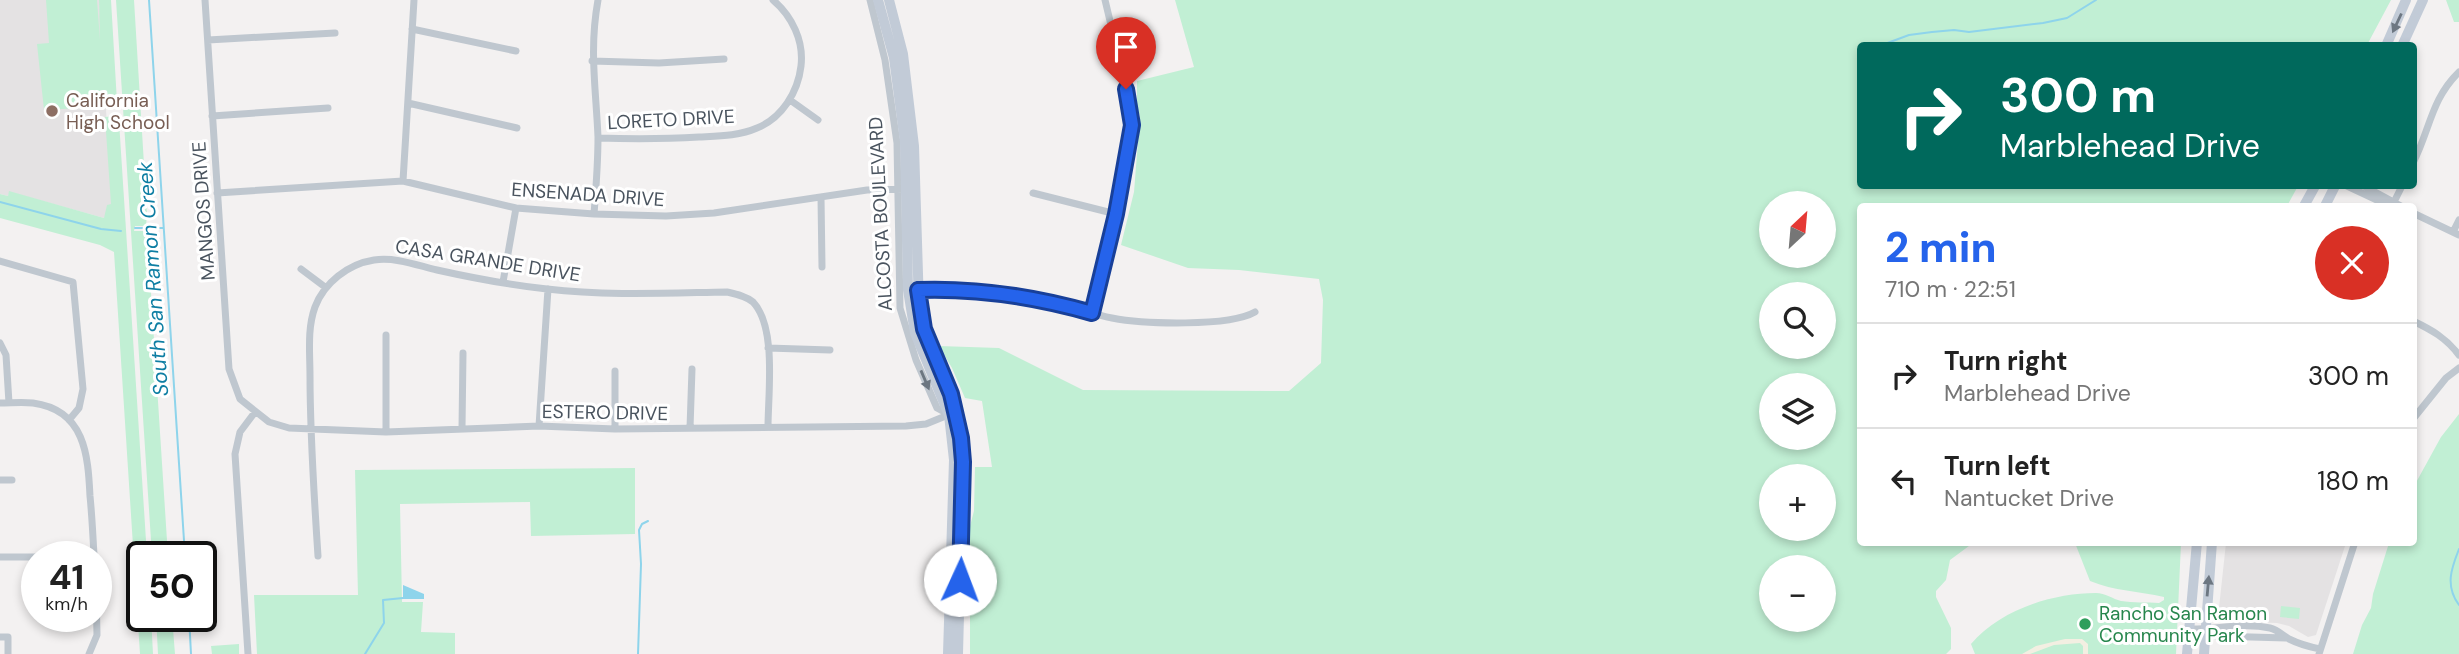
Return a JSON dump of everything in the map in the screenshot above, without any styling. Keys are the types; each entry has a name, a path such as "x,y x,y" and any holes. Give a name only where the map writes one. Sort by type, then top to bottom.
{"main road":[{"name":"ALCOSTA BOULEVARD","path":"878,0 894,58 900,100 915,332 952,413 963,462 958,654"},
{"name":"ALCOSTA BOULEVARD","path":"889,0 903,54 914,146 907,189"},
{"path":"2388,42 2406,0"},
{"path":"2404,42 2423,0"},
{"name":"ALCOSTA BOULEVARD","path":"948,654 954,460 952,413"},
{"path":"2187,654 2197,546"},
{"path":"2204,654 2212,546"}],"street":[{"name":"MANGOS DRIVE","path":"205,0 229,369 240,398 254,412"},
{"path":"403,181 414,0"},
{"path":"594,214 598,138 592,61 598,0"},
{"name":"LORETO DRIVE","path":"598,138 655,139 743,132 757,128 774,118 790,100 800,77 802,60 800,42 788,16 773,0"},
{"name":"ALCOSTA BOULEVARD","path":"870,0 885,60 907,189 900,308 916,360 937,408 952,413"},
{"path":"1092,313 1116,214 1132,125 1104,0"},
{"path":"412,29 516,51"},
{"path":"208,40 335,33"},
{"path":"592,61 659,63 724,59"},
{"path":"2417,155 2437,100 2459,72"},
{"path":"790,100 818,120"},
{"path":"408,103 517,128"},
{"path":"212,116 328,108"},
{"name":"ENSENADA DRIVE","path":"217,192 403,181 516,208 666,216 713,214 867,190 907,189"},
{"path":"2353,189 2387,203"},
{"path":"2369,189 2392,203"},
{"path":"1033,192 1116,214"},
{"path":"821,197 822,267"},
{"path":"503,282 516,208"},
{"path":"2417,215 2456,234 2459,220"},
{"name":"CASA GRANDE DRIVE","path":"325,287 358,264 375,260 399,260 436,270 548,289 636,294 727,292 740,295 751,300 759,310 766,327 768,427"},
{"path":"0,261 73,282 83,389 79,408 69,420"},
{"path":"301,269 325,287 310,326 310,430 318,556"},
{"path":"539,426 548,289"},
{"path":"913,290 947,289 1048,300 1111,318 1155,323 1247,317 1255,312"},
{"path":"2417,323 2435,331 2448,341 2459,355"},
{"path":"386,335 386,432"},
{"path":"0,343 6,355 4,403 34,403 59,412 69,420 85,444 93,541"},
{"path":"768,348 830,350"},
{"path":"462,429 463,353"},
{"path":"2417,414 2446,378 2459,368"},
{"path":"690,428 692,369"},
{"path":"615,371 615,429"},
{"path":"248,654 236,453 240,432 254,412"},
{"name":"ESTERO DRIVE","path":"254,412 268,422 289,428 386,432 539,426 615,429 906,426 926,424 952,413"},
{"path":"0,480 12,480"},
{"path":"2188,629 2205,630 2216,636 2287,638 2319,652 2354,546"},
{"path":"0,557 21,557"},
{"path":"89,654 97,632"},
{"path":"0,637 8,637 8,654"}],"shaded area":[{"name":"California High School","path":"0,0 99,0 112,204 104,218 10,192 8,196 0,194"},
{"path":"2226,546 2345,546 2316,635 2308,637 2289,626 2277,623 2224,621 2218,617"}],"green space":[{"path":"46,0 97,0 100,40 99,0 111,0 117,102 114,106 44,110 37,44 49,43"},
{"path":"116,0 134,0 147,214 146,226 135,226 134,231 147,231 167,541 151,541"},
{"path":"1175,0 2391,0 2369,42 1857,42 1857,189 2296,189 2289,203 1857,203 1857,546 1969,546 1950,560 1946,580 1936,591 1936,597 1951,628 1951,649 1946,654 970,654 970,526 974,511 975,467 992,467 982,401 965,398 939,346 999,348 1083,390 1289,391 1321,363 1323,300 1319,279 1239,270 1188,268 1121,245 1134,192 1140,116 1137,106 1137,81 1194,67"},
{"path":"2446,0 2459,0 2459,22 2454,22"},
{"path":"114,116 119,121 146,541 133,541 114,252 100,245 0,218 0,194 8,196 9,191 104,218 107,205 111,204 105,117"},
{"path":"2459,414 2459,654 2353,654 2362,625 2371,608 2388,546 2417,546 2417,481 2441,437"},
{"path":"635,468 635,534 531,536 530,502 400,504 402,602 423,602 421,632 455,633 455,654 257,654 254,595 358,595 355,470"},
{"name":"Rancho San Ramon Community Park","path":"2076,546 2181,546 2176,654 1975,654 1971,644 1983,632 2012,613 2045,600 2096,593 2126,602 2159,603 2164,600 2164,597 2117,589 2090,581"},
{"path":"2281,606 2300,608 2299,619 2280,617"},
{"path":"139,632 152,632 153,654 140,654"},
{"path":"157,632 173,632 175,654 158,654"},
{"path":"239,644 239,654 212,654 211,646"}],"sand":[{"path":"2065,639 2082,639 2088,644 2088,654 2083,654 2083,646 2080,643 2054,645 2030,654 2022,654 2036,646"}],"water":[{"path":"403,585 424,594 424,599 403,599"}],"waterway":[{"name":"South San Ramon Creek","path":"149,0 184,541"},
{"path":"1890,42 1909,35 1932,32 1969,32 2043,23 2067,18 2096,0"},
{"path":"0,202 101,229 121,231"},
{"path":"135,228 163,228"},
{"path":"638,654 641,564 639,530 642,524 648,521"},
{"path":"2459,549 2452,570 2451,584 2459,605"},
{"path":"365,654 384,623 383,600 403,598"},
{"name":"South San Ramon Creek","path":"190,632 191,654"}],"place":[{"name":"California High School","path":"52,111"},
{"name":"Rancho San Ramon Community Park","path":"2085,624"}],"route":[{"path":"960,580 963,462 961,438 951,394 924,329 918,290 947,289 1048,300 1092,313 1116,214 1132,125 1126,89"}]}
